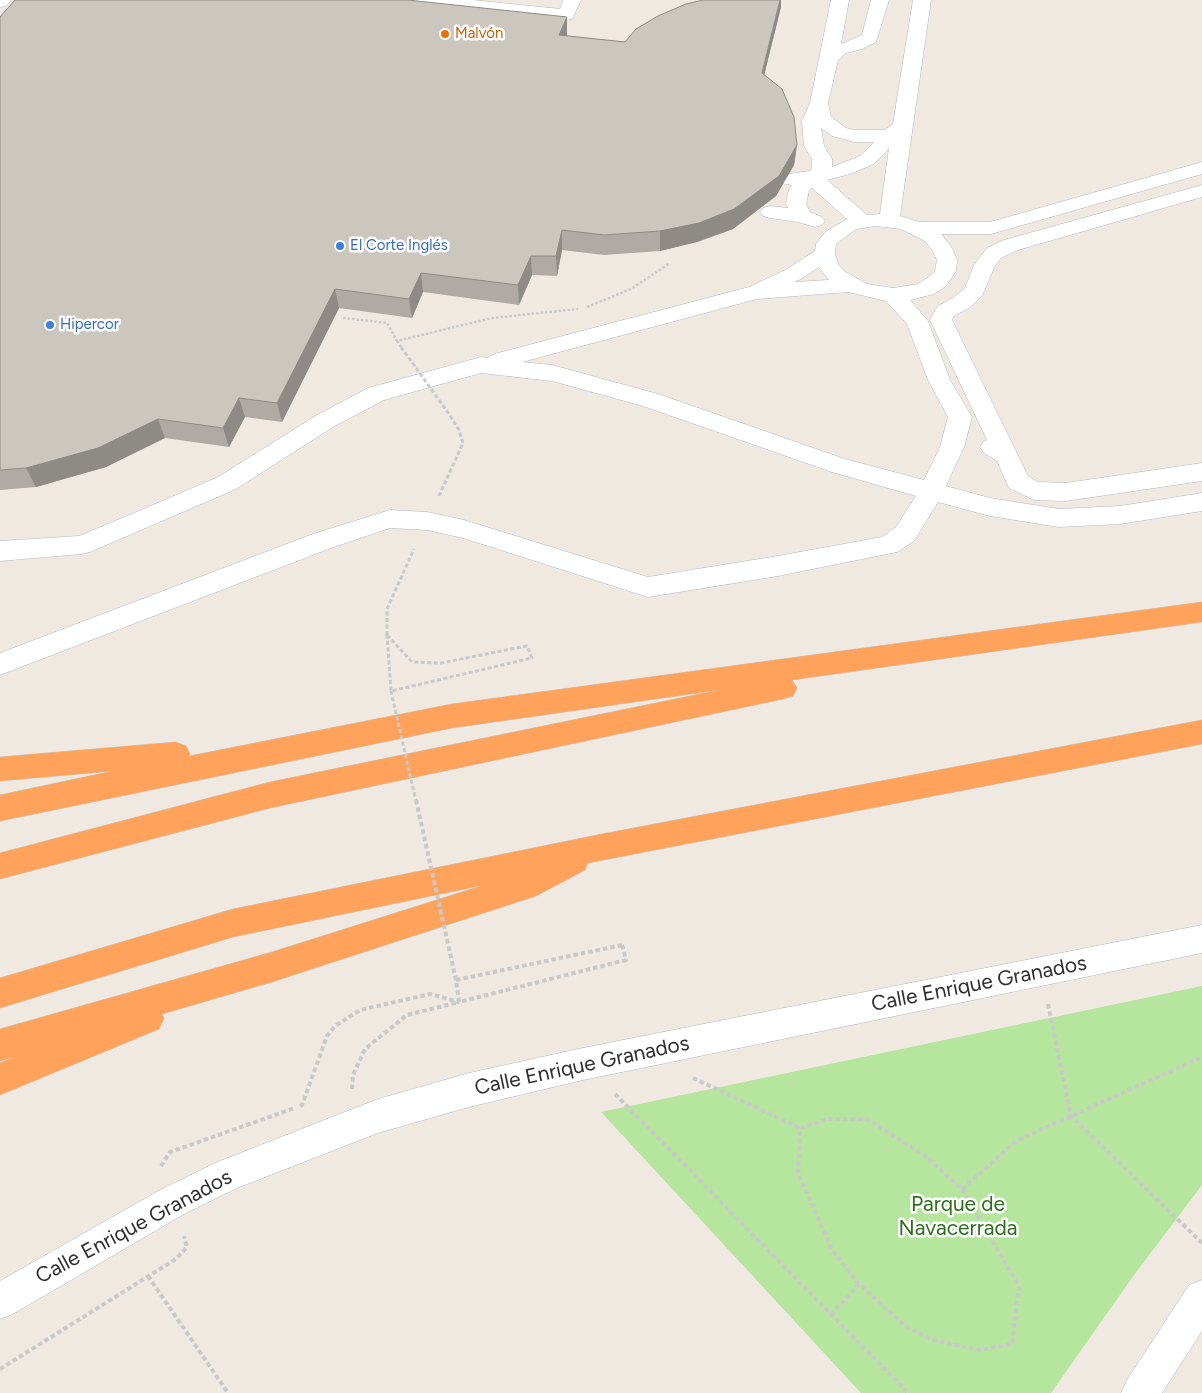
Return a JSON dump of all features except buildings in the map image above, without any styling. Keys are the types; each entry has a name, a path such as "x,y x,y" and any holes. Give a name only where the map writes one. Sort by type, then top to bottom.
{"highway":[{"path":"0,808 247,756 452,716 1202,612"},
{"path":"0,866 270,795 1017,639"},
{"path":"0,993 233,923 602,846 1202,732"},
{"path":"0,770 125,760 242,747 247,756"},
{"path":"0,1044 272,967 536,882 602,846"},
{"path":"0,1079 272,967"}],"street":[{"path":"423,0 569,8"},
{"path":"802,216 796,204 799,189 822,168 822,159 814,146 811,121 819,102 840,0"},
{"path":"829,58 840,49 856,45 870,38 880,0"},
{"path":"889,220 896,130 922,0"},
{"path":"819,102 822,119 839,132 854,136 896,130"},
{"path":"788,179 843,170 867,160 896,130"},
{"path":"918,228 937,242 947,260 945,271 938,281 926,288 911,294 893,295 863,290 850,285 837,276 828,265 825,254 826,244 832,236 840,229 862,221 889,220 918,228 990,228 1202,168"},
{"path":"815,176 862,221"},
{"path":"1202,191 1011,245 994,253 984,265 974,291 961,303 946,311 941,320 1018,482 1034,491 1066,492 1202,472"},
{"path":"770,212 802,216 840,229"},
{"path":"947,260 990,228"},
{"path":"758,292 794,274 825,254"},
{"path":"0,551 81,545 227,483 325,421 376,394 758,292 850,285"},
{"path":"893,295 918,321 939,380 960,417 986,443 1007,456"},
{"path":"481,365 552,373 650,400 840,466 990,507 1059,518 1120,515 1202,502"},
{"path":"0,664 322,541 390,519 427,521 464,529 648,587 778,566 888,545 905,534 931,492 952,447 960,417"},
{"name":"Calle Enrique Granados","path":"0,1301 172,1202 226,1175 378,1116 469,1090 584,1064 1202,939"},
{"path":"1140,1393 1202,1298"}],"path":[{"path":"397,341 492,318 583,309 631,288 670,263"},
{"path":"343,318 387,323 397,341 449,414"},
{"path":"391,691 532,658 527,646 441,663 412,662 386,635 391,691 456,980 459,1002"},
{"path":"352,1092 353,1075 365,1050 407,1014 626,960 622,945 456,980"},
{"path":"1041,971 1071,1116 1202,1243"},
{"path":"962,1189 1016,1142 1202,1057"},
{"path":"584,1064 908,1393"},
{"path":"692,1078 800,1128 828,1119 867,1119 925,1156 962,1189 1020,1286 1012,1344 980,1350 932,1340 904,1325 859,1284 832,1250 798,1172 800,1128"},
{"path":"148,1276 228,1393"},
{"path":"831,1315 859,1284"}],"green space":[{"name":"Parque de Navacerrada","path":"1202,986 1202,1185 1134,1275 1051,1393 861,1393 601,1112"}],"place":[{"name":"Malvón","path":"445,34"},
{"name":"El Corte Inglés","path":"340,246"},
{"name":"Hipercor","path":"50,325"}]}
